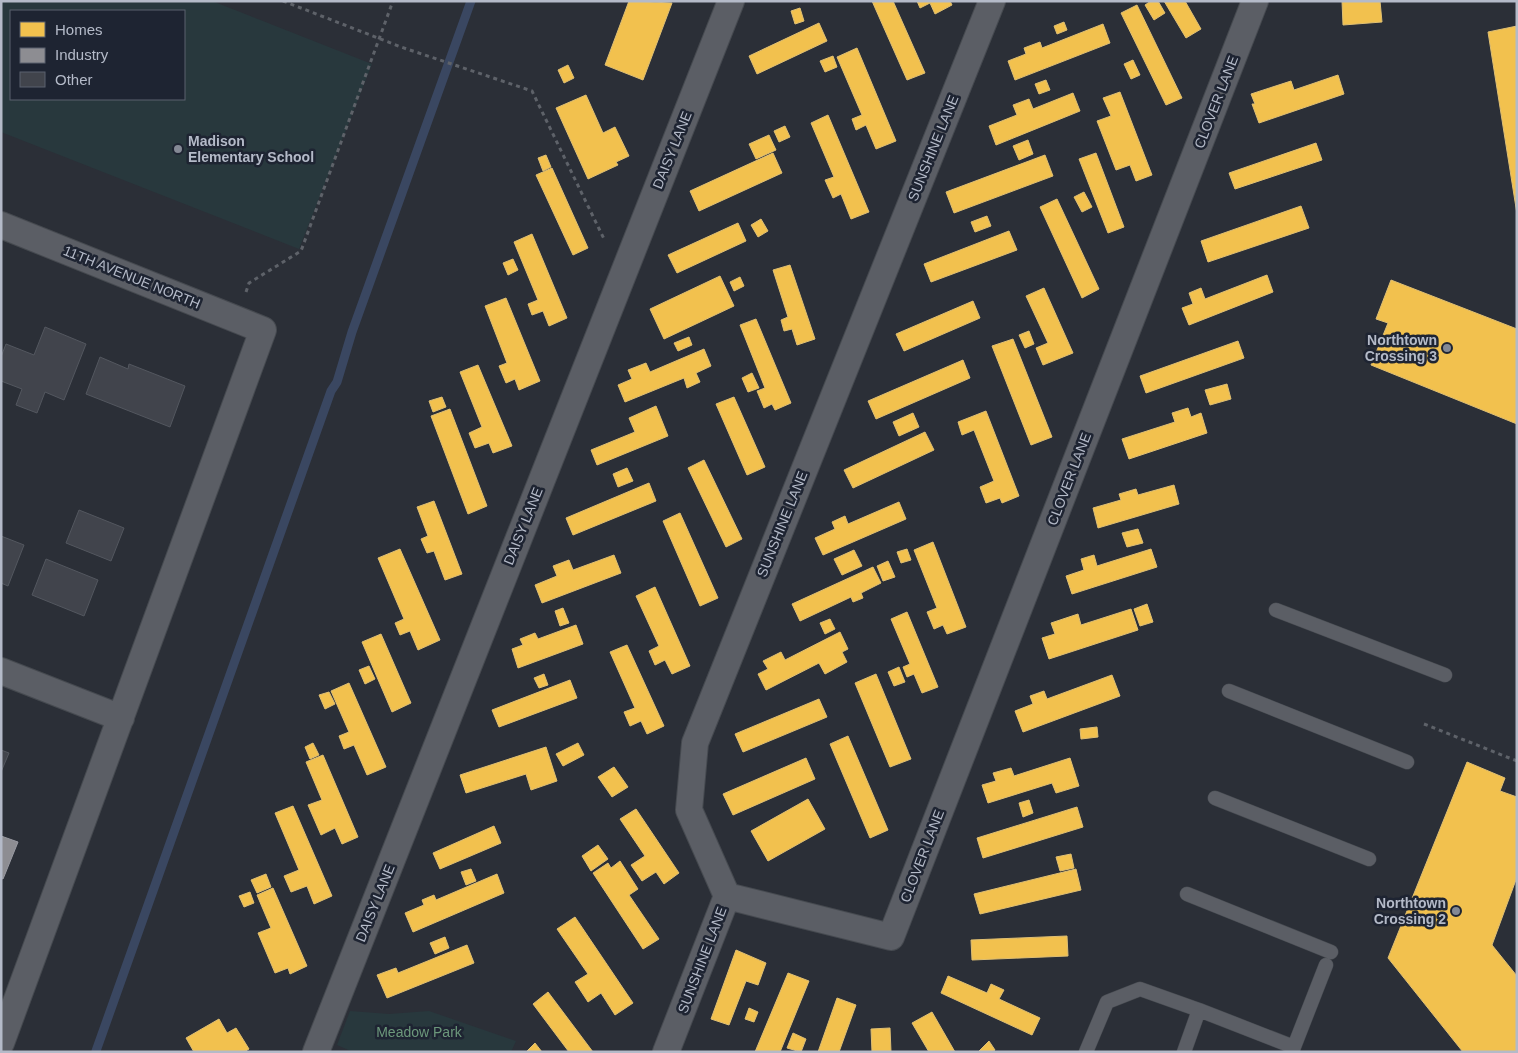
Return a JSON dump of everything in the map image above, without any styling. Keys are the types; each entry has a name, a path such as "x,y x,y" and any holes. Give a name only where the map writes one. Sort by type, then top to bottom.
{"street":[{"name":"DAISY LANE","path":"316,1052 731,1"},
{"name":"SUNSHINE LANE","path":"666,1052 727,896 689,810 694,743 992,1"},
{"name":"CLOVER LANE","path":"727,896 891,937 1255,1"},
{"name":"11TH AVENUE NORTH","path":"1,225 263,330 121,718"},
{"path":"1,671 121,718 1,1043"}],"lane":[{"path":"1276,610 1445,675"},
{"path":"1229,691 1407,762"},
{"path":"1215,798 1369,859"},
{"path":"1086,1052 1106,1002 1140,989 1199,1010 1293,1050 1329,959 1187,894"},
{"path":"1184,1052 1199,1010"}],"path":[{"path":"282,1 401,47 532,91 622,276"},
{"path":"237,319 249,283 301,251 393,1"},
{"path":"1424,724 1517,761"}],"green space":[{"name":"Madison Elementary School","path":"1,1 212,1 372,64 299,249 1,132"},
{"name":"Meadow Park","path":"350,1011 389,1014 429,1011 516,1041 511,1052 353,1052 337,1045"}],"building: Homes":[{"path":"629,1 672,3 643,80 605,65"},
{"path":"872,1 893,1 925,73 907,80"},
{"path":"917,1 950,1 952,5 935,14 930,3 920,8"},
{"path":"1151,1 1158,1 1165,13 1154,20 1145,5"},
{"path":"1164,1 1185,1 1201,29 1186,38"},
{"path":"1342,1 1380,1 1382,22 1343,25"},
{"path":"1137,5 1182,98 1166,105 1121,13"},
{"path":"800,8 804,21 795,24 791,11"},
{"path":"1064,22 1067,30 1057,34 1054,26"},
{"path":"819,23 827,41 757,74 749,56"},
{"path":"1103,24 1110,43 1015,80 1008,61 1026,54 1024,48 1040,42 1042,48"},
{"path":"1517,26 1517,214 1488,32"},
{"path":"857,48 896,141 876,149 866,125 856,130 852,119 862,115 837,57"},
{"path":"833,56 837,67 825,72 820,61"},
{"path":"1133,60 1140,75 1131,79 1124,64"},
{"path":"568,65 574,78 564,83 558,70"},
{"path":"1338,75 1344,94 1259,123 1252,104 1255,104 1251,94 1291,81 1294,90"},
{"path":"1046,80 1050,90 1039,94 1035,84"},
{"path":"1120,92 1152,175 1136,181 1130,165 1116,170 1097,121 1111,116 1103,98"},
{"path":"1073,93 1080,111 996,145 989,126 1017,115 1013,105 1029,99 1033,109"},
{"path":"586,95 603,133 615,127 629,156 616,162 618,165 588,179 556,108"},
{"path":"828,115 869,212 851,219 841,194 833,198 825,180 834,177 811,123"},
{"path":"785,126 790,137 779,142 774,131"},
{"path":"769,135 776,150 756,159 749,144"},
{"path":"1028,140 1033,154 1019,160 1013,146"},
{"path":"1316,143 1322,160 1235,189 1229,173"},
{"path":"773,153 782,173 699,211 690,191"},
{"path":"1096,153 1124,227 1108,233 1079,159"},
{"path":"546,155 551,167 543,171 538,158"},
{"path":"1045,155 1053,176 954,213 946,192"},
{"path":"552,168 588,248 573,255 536,175"},
{"path":"1084,192 1092,207 1082,212 1074,197"},
{"path":"1057,199 1099,289 1082,298 1040,207"},
{"path":"1301,206 1309,228 1208,262 1201,241"},
{"path":"987,216 991,226 975,232 971,222"},
{"path":"761,219 768,231 758,237 751,225"},
{"path":"738,223 746,241 677,273 668,255"},
{"path":"1009,231 1017,250 931,282 924,264"},
{"path":"532,234 567,318 549,326 543,311 532,315 528,304 538,300 514,242"},
{"path":"513,259 518,270 508,275 503,263"},
{"path":"790,265 815,339 797,345 792,329 784,331 781,320 788,317 773,270"},
{"path":"1267,275 1273,292 1189,325 1182,308 1193,304 1189,293 1201,288 1205,299"},
{"path":"720,276 734,306 664,339 650,309"},
{"path":"740,277 744,286 734,291 730,282"},
{"name":"Northtown Crossing 3","path":"1391,280 1517,329 1517,424 1371,365 1388,323 1376,319"},
{"path":"1044,288 1073,353 1043,365 1036,348 1048,343 1026,296"},
{"path":"506,298 540,381 519,390 515,379 506,383 499,366 507,363 485,306"},
{"path":"973,301 980,318 904,351 896,334"},
{"path":"756,319 791,403 775,410 772,404 764,408 757,391 765,388 740,325"},
{"path":"1029,331 1034,344 1025,348 1019,335"},
{"path":"689,337 692,345 678,351 674,343"},
{"path":"1013,339 1052,437 1031,445 992,346"},
{"path":"1238,341 1244,358 1146,393 1140,376"},
{"path":"704,349 711,366 696,373 700,382 687,388 684,378 625,402 618,385 632,379 628,370 646,363 650,372"},
{"path":"963,360 970,378 876,419 868,401"},
{"path":"478,365 512,446 493,453 489,443 475,448 469,433 482,427 460,372"},
{"path":"752,373 759,388 748,392 742,378"},
{"path":"1227,384 1231,399 1210,405 1205,390"},
{"path":"442,397 446,407 433,412 429,401"},
{"path":"734,397 765,467 747,475 716,404"},
{"path":"656,406 668,436 597,465 591,450 635,432 629,418"},
{"path":"1188,408 1191,417 1201,413 1207,433 1129,459 1122,439 1175,422 1172,413"},
{"path":"450,409 487,506 468,514 431,416"},
{"path":"986,411 1019,496 1002,503 1000,498 986,503 980,487 994,481 974,430 962,435 958,422"},
{"path":"913,413 919,427 899,436 893,422"},
{"path":"925,432 934,450 853,488 844,470"},
{"path":"704,460 742,539 726,547 688,468"},
{"path":"627,468 633,481 618,487 613,474"},
{"path":"649,483 656,501 573,535 566,518"},
{"path":"1174,485 1179,504 1098,528 1093,508 1121,500 1119,494 1136,489 1138,495"},
{"path":"434,501 462,574 445,580 434,551 427,553 421,539 428,536 417,507"},
{"path":"899,502 906,519 823,555 815,538 835,529 832,522 845,516 848,524"},
{"path":"680,513 718,598 700,606 663,521"},
{"path":"1138,529 1143,543 1127,547 1122,533"},
{"path":"933,542 966,627 947,634 943,625 934,629 927,612 937,608 914,550"},
{"path":"400,549 440,640 418,650 410,631 400,635 395,623 404,619 378,558"},
{"path":"907,549 911,560 901,563 897,552"},
{"path":"1151,549 1157,567 1072,594 1066,576 1084,570 1081,559 1094,555 1097,566"},
{"path":"854,550 862,566 842,575 834,559"},
{"path":"614,555 621,573 542,603 535,585 557,576 553,566 569,560 573,570"},
{"path":"888,561 895,577 883,581 877,566"},
{"path":"873,567 881,583 861,593 863,598 853,602 851,597 800,621 792,604"},
{"path":"655,587 690,666 672,674 665,660 655,665 649,651 659,646 636,596"},
{"path":"1147,604 1153,622 1140,626 1134,609"},
{"path":"563,608 569,623 560,626 555,611"},
{"path":"1131,609 1138,630 1049,659 1042,638 1055,634 1051,623 1078,614 1081,625"},
{"path":"907,612 938,687 922,693 914,674 907,677 903,667 910,664 891,619"},
{"path":"830,619 835,629 825,634 820,623"},
{"path":"576,625 583,644 518,668 512,649 523,645 520,639 535,633 538,639"},
{"path":"840,632 848,649 842,652 847,662 825,674 819,663 766,690 758,674 768,669 763,661 781,652 785,660"},
{"path":"381,634 411,703 392,712 362,642"},
{"path":"627,645 664,726 647,734 641,721 630,726 624,712 635,708 610,652"},
{"path":"369,666 375,679 365,684 359,670"},
{"path":"899,667 905,682 894,686 888,672"},
{"path":"544,674 548,685 539,688 534,678"},
{"path":"876,674 911,759 890,767 855,683"},
{"path":"1112,675 1120,696 1023,732 1015,711 1033,704 1030,696 1044,691 1047,699"},
{"path":"570,680 577,698 499,727 492,710"},
{"path":"349,683 386,767 367,775 354,745 344,749 339,736 349,732 331,691"},
{"path":"329,692 335,704 325,709 319,695"},
{"path":"819,699 827,717 743,752 735,734"},
{"path":"1097,727 1098,737 1081,739 1080,729"},
{"path":"848,736 888,830 870,838 830,744"},
{"path":"313,743 319,755 310,759 305,747"},
{"path":"578,743 584,755 563,766 556,754"},
{"path":"546,747 557,781 531,790 526,774 466,793 460,775"},
{"path":"323,755 358,837 342,844 335,828 321,835 308,805 322,800 306,762"},
{"path":"806,758 815,779 733,815 723,794"},
{"path":"1070,758 1079,786 1056,793 1052,783 988,803 982,785 996,781 993,773 1011,768 1014,776"},
{"name":"Northtown Crossing 2","path":"1467,762 1505,778 1500,791 1517,797 1517,877 1492,945 1517,976 1517,1052 1463,1052 1388,958"},
{"path":"614,767 628,787 612,797 598,777"},
{"path":"808,799 825,829 768,861 751,831"},
{"path":"1029,800 1033,813 1023,817 1019,803"},
{"path":"293,806 332,896 314,904 307,886 291,892 284,876 299,870 275,813"},
{"path":"1077,807 1083,827 983,858 977,838"},
{"path":"636,809 679,873 664,884 656,872 642,881 631,865 645,856 620,819"},
{"path":"494,826 501,843 440,869 433,853"},
{"path":"598,845 608,859 591,871 582,856"},
{"path":"1071,854 1074,868 1060,871 1056,857"},
{"path":"620,861 638,889 629,895 659,939 643,949 593,873 608,863 611,868"},
{"path":"471,869 476,881 466,885 461,872"},
{"path":"1076,869 1081,890 980,914 974,894"},
{"path":"266,874 271,887 257,893 251,880"},
{"path":"497,874 504,893 413,932 405,913 424,905 422,900 434,895 436,900"},
{"path":"273,888 307,966 290,974 288,968 275,973 258,933 271,928 257,895"},
{"path":"250,892 254,903 244,907 239,896"},
{"path":"575,917 633,1003 615,1015 601,993 588,1002 575,982 588,974 557,929"},
{"path":"1067,936 1068,956 972,960 971,940"},
{"path":"445,937 449,948 435,954 430,943"},
{"path":"467,945 474,963 387,998 377,975 396,968 398,973"},
{"path":"736,950 766,963 758,985 746,981 729,1025 711,1019"},
{"path":"788,973 809,981 780,1052 755,1052"},
{"path":"948,976 987,993 991,984 1004,990 999,999 1040,1018 1032,1035 941,993"},
{"path":"548,992 593,1052 569,1052 533,1004"},
{"path":"837,998 856,1005 839,1052 818,1052"},
{"path":"749,1008 758,1012 754,1022 745,1019"},
{"path":"932,1012 955,1052 929,1052 912,1023"},
{"path":"219,1019 227,1033 236,1028 249,1049 244,1052 194,1052 186,1038"},
{"path":"890,1028 891,1052 872,1052 871,1029"},
{"path":"793,1033 806,1039 801,1052 787,1048"},
{"path":"989,1041 995,1050 992,1052 978,1052"},
{"path":"535,1043 542,1052 527,1051"}],"building: Industry":[{"path":"1,836 18,842 3,879 1,878"}],"building: Other":[{"path":"45,327 86,344 64,400 45,392 37,413 16,405 22,389 1,381 1,357 6,344 34,355"},
{"path":"100,357 128,369 129,364 185,386 170,427 86,394"},
{"path":"79,510 124,528 111,561 66,543"},
{"path":"1,536 24,545 8,586 1,583"},
{"path":"46,559 98,580 84,616 32,595"},
{"path":"1,750 9,753 1,772"}],"waterway":[{"path":"96,1051 331,391 337,382 352,332 471,1"}],"place":[{"name":"Madison Elementary School","path":"178,149"},
{"name":"Northtown Crossing 3","path":"1447,348"},
{"name":"Northtown Crossing 2","path":"1456,911"}]}
